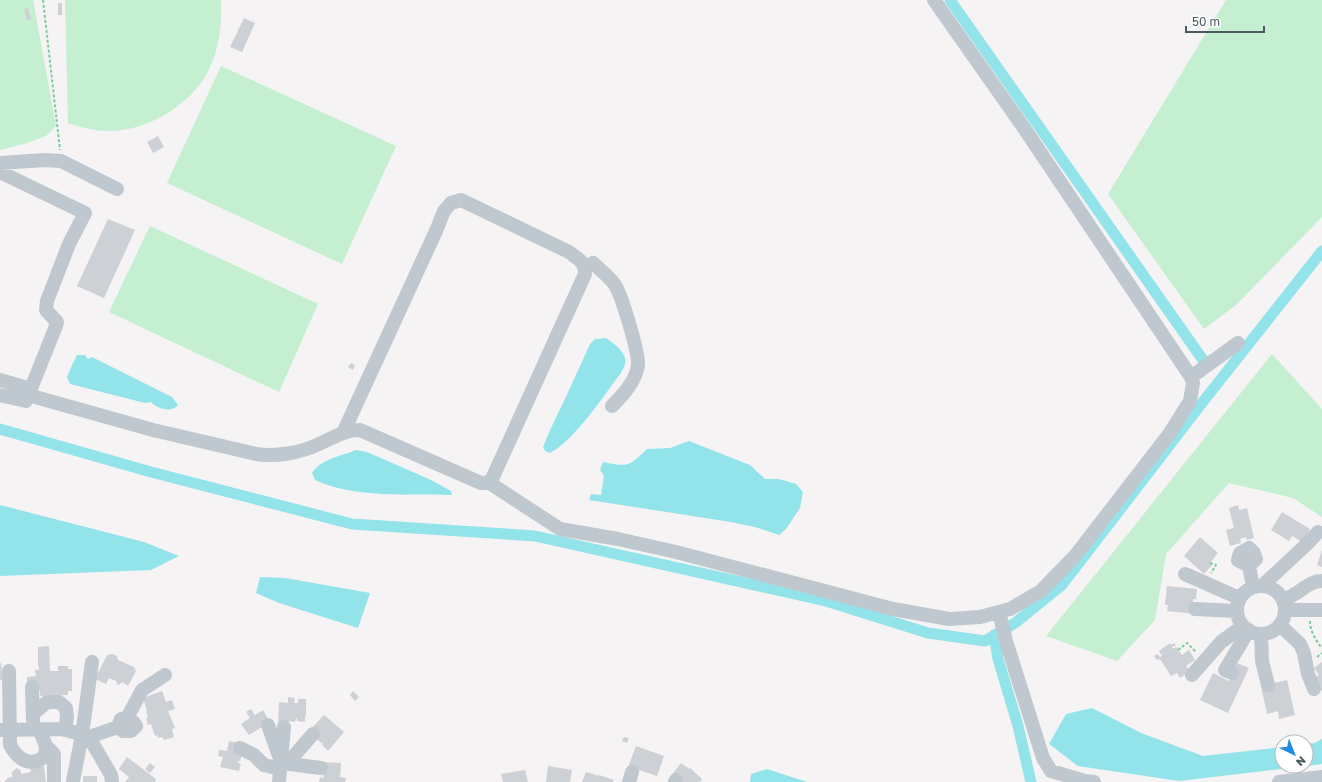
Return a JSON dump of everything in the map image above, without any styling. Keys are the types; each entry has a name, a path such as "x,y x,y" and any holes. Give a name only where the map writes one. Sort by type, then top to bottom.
{"street":[{"path":"488,482 560,529 618,539 676,552 893,609 949,619 980,617 1010,609 1041,591 1076,556 1170,433 1190,401 1193,383 1191,377 1024,128 934,0"},
{"path":"0,163 44,160 61,161 117,189"},
{"path":"0,172 85,213 69,244 47,301 46,310 55,318 57,322 28,395"},
{"path":"0,380 28,395 153,430 270,456 296,452 318,445 343,433 352,430 360,430 481,483 488,482 492,480 585,274 585,266 580,260 569,252 461,200 451,203 444,211 343,433"},
{"path":"585,266 593,263 615,285 631,328 638,364 634,376 625,393 612,406"},
{"path":"1191,377 1238,343"},
{"path":"0,395 28,395"},
{"path":"1258,586 1274,589 1284,605 1284,618 1280,625 1274,630 1266,633 1251,630 1240,622 1238,604 1243,593 1258,586 1303,548 1318,532"},
{"path":"1249,566 1258,586"},
{"path":"1185,574 1205,582 1238,604"},
{"path":"1284,605 1290,598 1315,581 1322,581"},
{"path":"1195,609 1238,604"},
{"path":"1284,605 1316,610"},
{"path":"999,612 1006,641 1043,758 1051,771 1085,781 1094,782"},
{"path":"1280,625 1300,644 1304,653 1308,674 1314,689"},
{"path":"1192,676 1221,642 1251,630"},
{"path":"1232,673 1225,670 1251,630"},
{"path":"1251,630 1262,661 1268,685"},
{"path":"73,781 86,736 92,662"},
{"path":"9,671 5,689 5,730 10,745 18,756 31,762 39,761 45,756 46,746"},
{"path":"5,730 65,730 86,736 123,722 142,690 154,688 165,675"},
{"path":"32,687 33,714 36,729 46,746 54,754 51,778"},
{"path":"33,714 47,702 59,702 66,708 67,717 65,730"},
{"path":"268,725 280,771"},
{"path":"280,771 284,727"},
{"path":"280,771 313,734"},
{"path":"86,736 110,774 112,782 121,774"},
{"path":"240,748 254,755 264,765 280,771 321,768"},
{"path":"1279,782 1322,776"}],"path":[{"path":"42,0 61,161"},
{"path":"1205,582 1216,565 1210,563"},
{"path":"1316,610 1310,625 1316,641 1322,648"},
{"path":"1178,650 1188,643 1205,662"}],"green space":[{"path":"0,0 33,0 56,126 46,136 1,150 0,150"},
{"path":"65,0 221,0 219,40 214,59 198,87 180,105 158,119 134,128 108,131 88,129 68,123"},
{"path":"1226,0 1322,0 1322,217 1236,305 1204,329 1108,194"},
{"path":"221,66 396,146 342,264 167,183"},
{"path":"150,226 318,304 279,392 109,312"},
{"path":"1272,354 1322,409 1322,517 1293,498 1229,483 1166,554 1155,620 1117,661 1046,636"}],"water":[{"path":"606,338 622,352 624,356 625,365 621,373 570,438 550,453 545,451 543,447 590,344 595,339"},
{"path":"77,355 85,355 88,359 92,357 172,397 178,405 172,409 164,409 157,407 151,402 145,403 70,384 67,377"},
{"path":"689,441 750,465 765,479 779,479 796,484 803,492 800,508 786,529 779,535 755,527 731,522 589,500 591,494 601,495 604,476 600,470 603,462 618,465 628,464 647,449 670,448"},
{"path":"356,450 367,452 431,480 451,491 452,495 382,494 346,490 315,480 312,473 321,464 332,458"},
{"path":"0,505 144,542 179,556 151,570 0,576"},
{"path":"260,577 285,578 370,593 358,628 279,603 256,593"},
{"path":"1092,708 1141,733 1203,756 1274,748 1274,770 1179,781 1078,766 1049,744 1066,714"},
{"path":"1322,739 1322,764 1314,765 1314,743"},
{"path":"767,769 807,782 750,782 751,774"}],"building":[{"path":"58,3 62,3 62,15 58,15"},
{"path":"28,8 31,19 27,20 24,9"},
{"path":"244,18 255,23 242,52 230,47"},
{"path":"158,136 164,147 153,153 147,142"},
{"path":"108,219 135,230 104,298 77,286"},
{"path":"351,363 355,365 353,370 348,367"},
{"path":"1238,505 1239,510 1247,508 1254,538 1247,540 1246,537 1240,539 1241,543 1230,546 1226,530 1234,528 1229,508"},
{"path":"1282,512 1310,529 1302,542 1292,536 1289,541 1271,530"},
{"path":"1200,537 1218,553 1210,563 1212,565 1204,574 1184,556"},
{"path":"1322,550 1322,567 1317,565"},
{"path":"1167,586 1197,589 1196,599 1193,599 1193,602 1196,603 1195,614 1167,611 1168,605 1165,605"},
{"path":"1170,643 1171,645 1174,643 1176,645 1172,647 1173,649 1176,647 1179,650 1176,653 1179,651 1182,655 1189,650 1195,660 1186,666 1190,671 1180,678 1177,673 1171,676 1160,659 1157,660 1154,656 1158,654 1160,657 1162,656 1159,651"},
{"path":"49,646 50,671 58,671 58,666 68,666 68,669 72,669 72,691 68,691 68,695 40,696 40,691 27,687 27,677 36,676 35,670 39,670 38,647"},
{"path":"112,654 117,656 118,660 134,667 136,671 128,686 122,682 119,685 116,681 109,678 106,684 95,679 107,655"},
{"path":"1322,662 1321,691 1312,680 1319,675 1314,668"},
{"path":"1,663 3,680 0,680"},
{"path":"1237,663 1249,668 1228,713 1200,700 1213,673 1229,681"},
{"path":"1287,680 1295,715 1279,719 1278,711 1267,714 1261,686"},
{"path":"162,691 166,702 172,700 175,709 168,711 175,728 172,729 174,737 164,740 162,737 158,738 157,735 155,736 151,724 148,725 146,718 148,717 147,711 143,698"},
{"path":"353,691 359,697 355,701 350,695"},
{"path":"288,697 295,698 294,703 298,703 298,699 306,699 305,722 297,721 296,718 295,722 289,721 288,728 278,727 279,702 288,703"},
{"path":"251,709 255,715 263,710 270,722 249,735 241,724 250,718 246,712"},
{"path":"324,715 344,732 328,751 309,731"},
{"path":"624,737 629,738 627,743 622,741"},
{"path":"229,741 241,744 242,754 240,761 238,761 238,763 241,764 239,771 220,767 223,757 218,756 219,750 227,751"},
{"path":"636,746 664,756 657,776 639,770 638,774 627,770"},
{"path":"127,757 156,779 155,782 125,782 129,777 119,769"},
{"path":"322,762 341,763 340,777 346,778 345,782 319,782 320,777 323,778 324,772"},
{"path":"150,763 155,767 150,773 145,769"},
{"path":"681,763 689,769 690,768 702,779 700,782 679,782 671,776"},
{"path":"44,766 46,782 5,782 7,778 12,777 12,772 17,768 21,771 21,774 31,772 30,768"},
{"path":"548,766 572,770 570,782 546,782"},
{"path":"525,770 528,782 503,782 501,774"},
{"path":"586,772 614,780 613,782 582,782"},
{"path":"83,776 97,776 97,782 83,782"}],"waterway":[{"path":"950,0 1203,360"},
{"path":"0,429 151,472 352,524 535,536 826,601 928,633 985,641 1015,623 1062,585 1202,403 1322,251"},
{"path":"994,635 998,659 1018,726 1031,782"}]}
